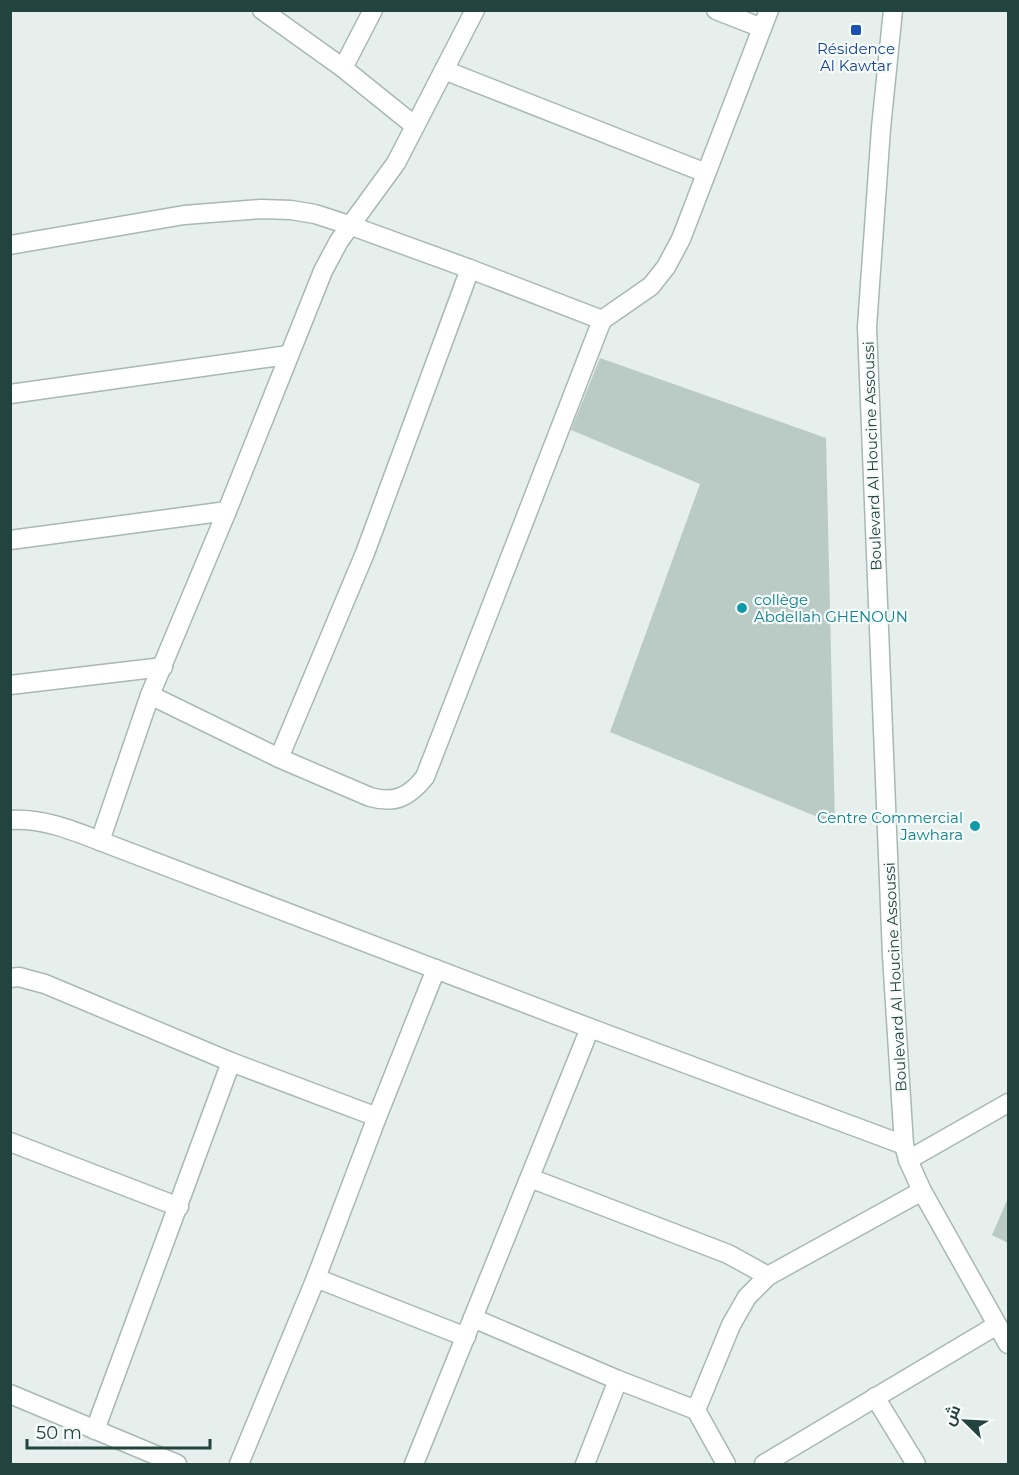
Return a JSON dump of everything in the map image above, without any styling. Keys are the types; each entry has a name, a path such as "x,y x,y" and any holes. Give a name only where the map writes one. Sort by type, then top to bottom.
{"street":[{"path":"262,10 343,68 415,126"},
{"path":"343,68 373,10"},
{"path":"100,841 150,695 227,511 322,271 349,225 383,182 415,126 475,10"},
{"path":"716,10 762,28"},
{"path":"150,695 279,758 330,781 384,801 402,797 419,784 425,777 602,320 651,286 666,267 681,240 769,10"},
{"name":"Boulevard Al Houcine Assoussi","path":"893,10 881,128 867,327 892,956 906,1152 922,1191 1008,1344"},
{"path":"444,70 706,173"},
{"path":"10,245 148,220 231,210 291,210 315,214 349,225 470,268 602,320"},
{"path":"279,758 365,553 470,268"},
{"path":"10,394 288,355"},
{"path":"10,540 227,511"},
{"path":"10,685 163,667"},
{"path":"10,820 21,819 60,826 590,1028 906,1152 1008,1103"},
{"path":"239,1464 316,1278 436,969"},
{"path":"10,978 19,977 45,984 231,1062 377,1117"},
{"path":"414,1464 590,1028"},
{"path":"95,1430 231,1062"},
{"path":"10,1142 179,1207"},
{"path":"530,1178 728,1254 768,1276"},
{"path":"696,1410 731,1325 747,1297 768,1276 922,1191"},
{"path":"316,1278 466,1336"},
{"path":"473,1318 618,1380 696,1410 726,1464"},
{"path":"764,1464 997,1325"},
{"path":"585,1464 618,1380"},
{"path":"10,1394 177,1464"},
{"path":"875,1397 916,1464"}],"building":[{"name":"collège Abdellah GHENOUN","path":"600,358 826,438 835,824 610,732 700,484 571,430"},
{"path":"1008,1198 1008,1243 992,1235"}],"place":[{"name":"Résidence Al Kawtar","path":"856,30"},
{"name":"collège Abdellah GHENOUN","path":"742,608"},
{"name":"Centre Commercial Jawhara","path":"975,826"}]}
